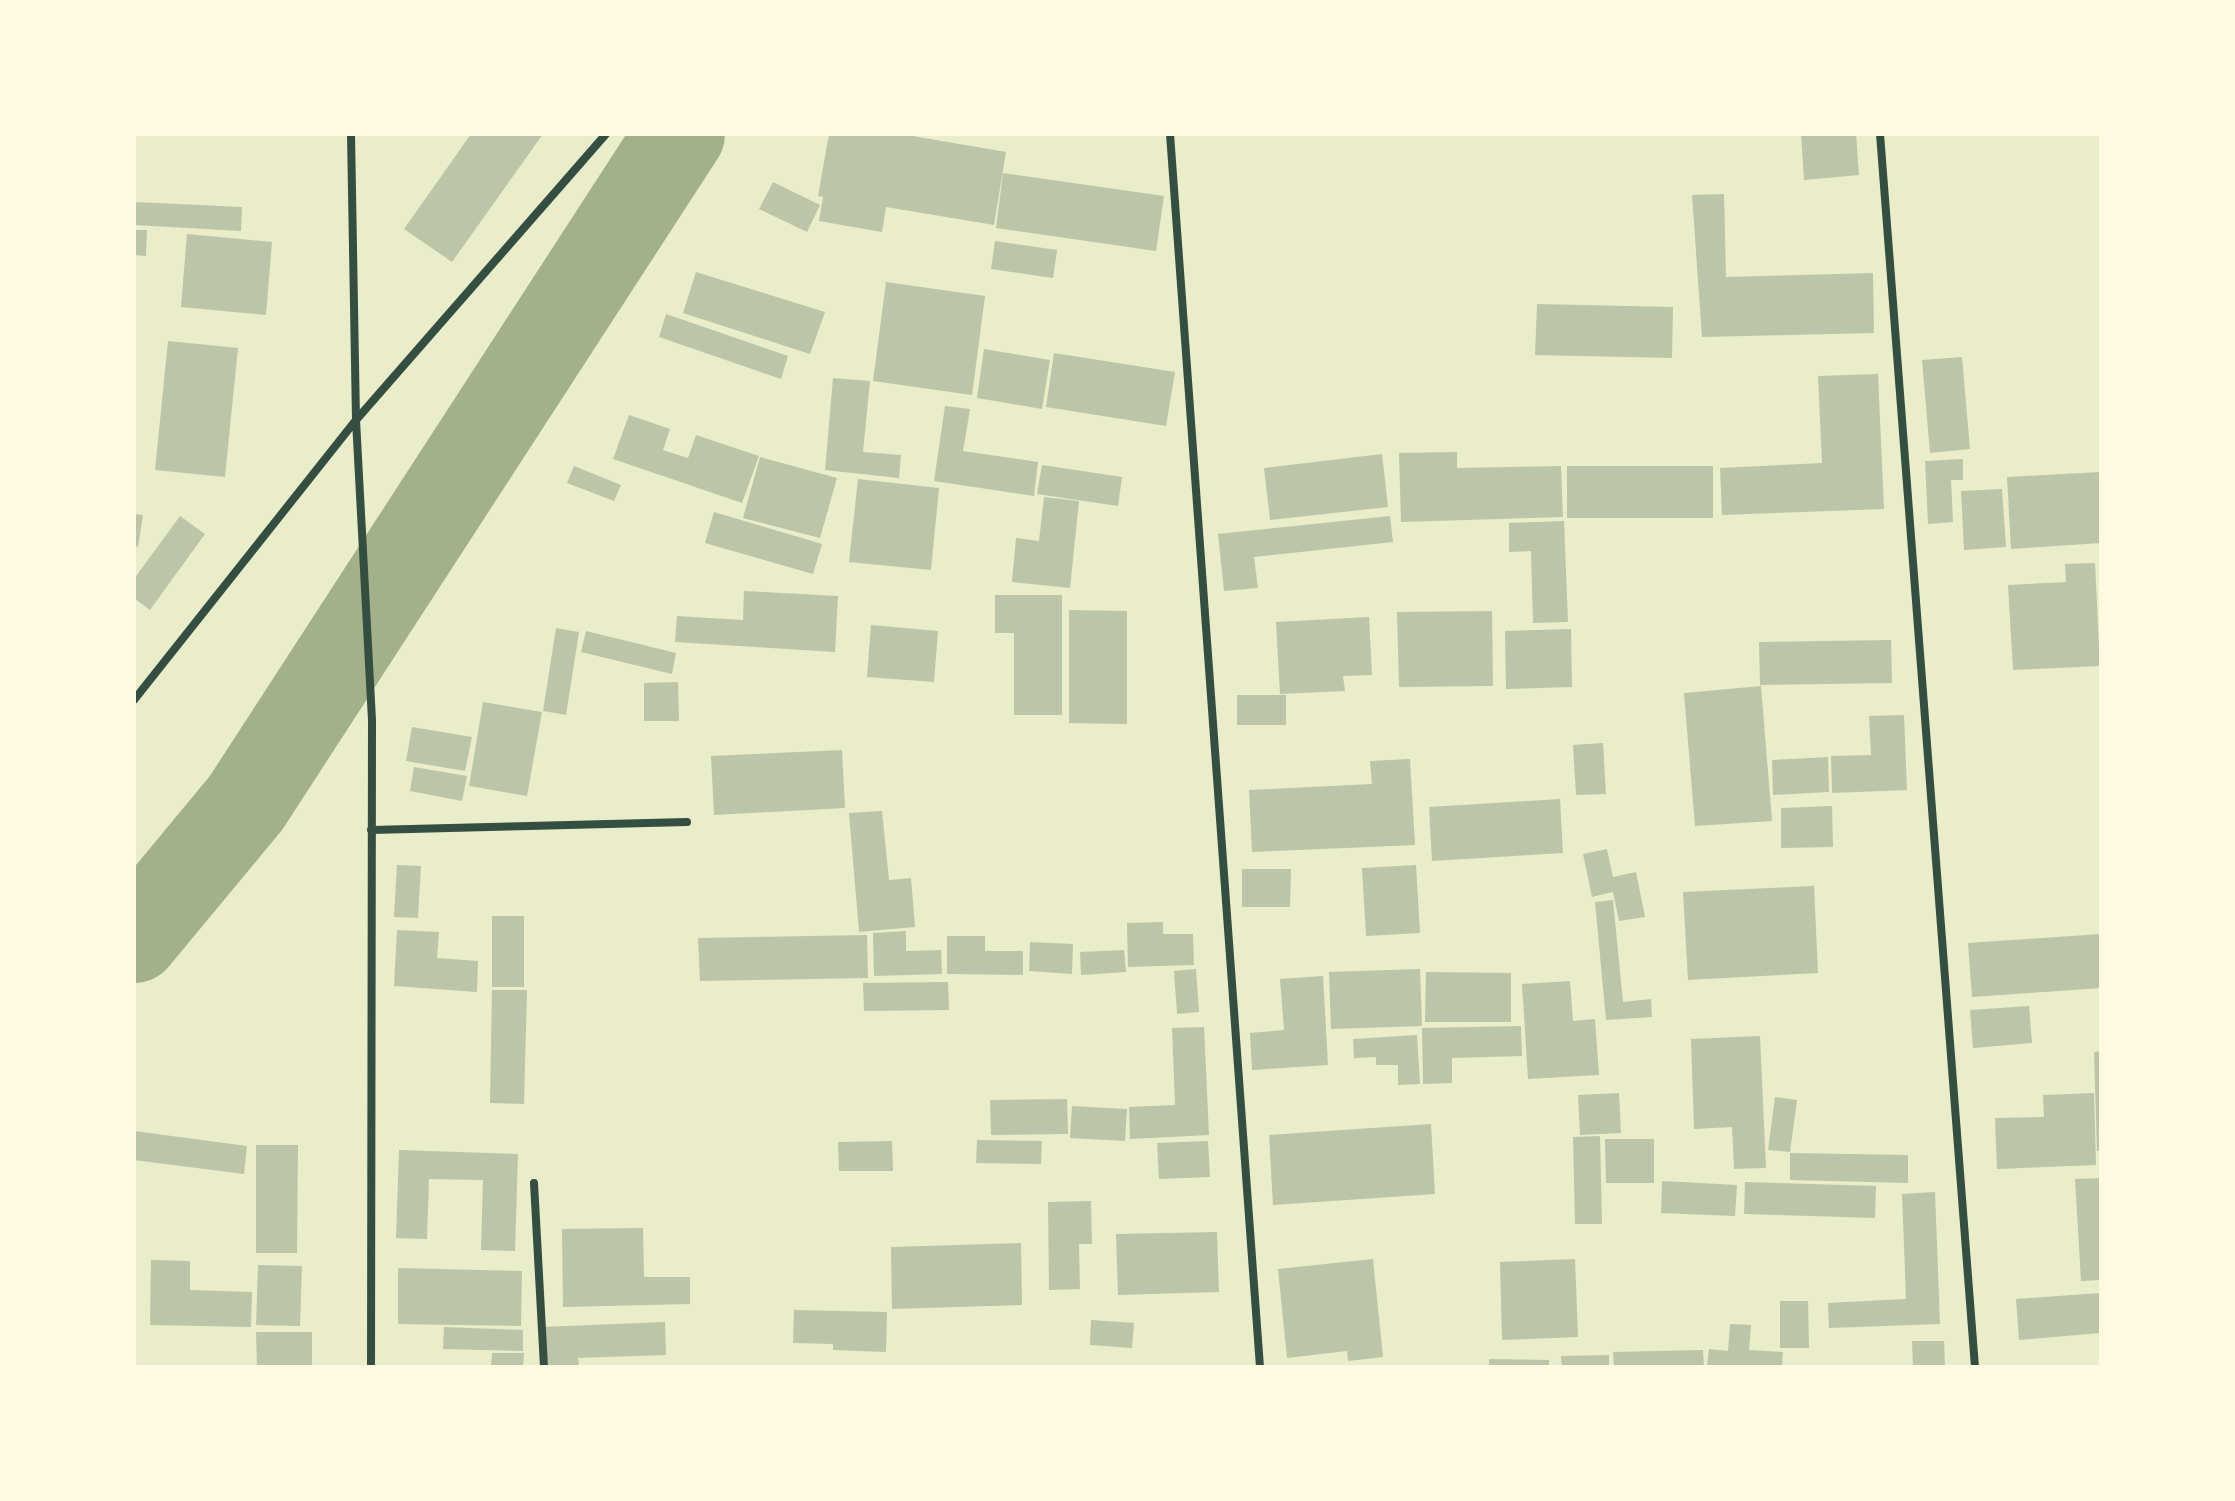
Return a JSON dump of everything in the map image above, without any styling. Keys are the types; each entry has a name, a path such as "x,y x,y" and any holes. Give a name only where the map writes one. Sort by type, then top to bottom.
{"street":[{"path":"351,134 356,420 372,720 371,1367"},
{"path":"134,700 356,420 606,134"},
{"path":"1170,134 1260,1367"},
{"path":"1880,134 1975,1367"},
{"path":"371,830 687,822"},
{"path":"534,1183 544,1367"}],"building":[{"path":"471,134 543,134 452,262 404,229"},
{"path":"829,134 901,134 1006,152 994,225 886,207 882,232 819,221 823,197 818,196"},
{"path":"1801,134 1856,134 1859,175 1804,180"},
{"path":"1003,173 1164,196 1156,251 996,228"},
{"path":"773,182 820,205 807,232 759,209"},
{"path":"1724,194 1726,277 1873,273 1874,333 1702,337 1692,195"},
{"path":"134,202 242,207 241,231 134,225"},
{"path":"134,230 147,230 146,256 134,255"},
{"path":"187,234 272,242 266,315 181,307"},
{"path":"995,241 1057,250 1053,278 991,269"},
{"path":"696,272 825,312 810,354 683,313"},
{"path":"886,282 985,296 972,395 873,381"},
{"path":"1537,304 1673,307 1672,358 1535,355"},
{"path":"666,314 788,356 781,379 659,337"},
{"path":"168,341 238,348 225,477 155,470"},
{"path":"984,349 1050,360 1042,409 977,398"},
{"path":"1054,353 1175,372 1166,426 1046,407"},
{"path":"1962,357 1970,449 1930,453 1922,360"},
{"path":"1878,374 1884,509 1722,515 1720,468 1822,463 1818,376"},
{"path":"833,378 870,381 863,452 901,455 899,478 825,470"},
{"path":"945,406 970,409 963,451 1038,462 1034,496 934,481"},
{"path":"629,415 670,429 663,450 688,458 696,435 759,456 742,503 613,459"},
{"path":"1457,452 1457,468 1561,466 1563,517 1401,522 1399,453"},
{"path":"1382,454 1388,507 1270,520 1264,468"},
{"path":"760,457 837,478 820,538 743,518"},
{"path":"1963,459 1963,480 1951,480 1953,522 1928,524 1925,461"},
{"path":"1042,465 1122,477 1118,506 1037,494"},
{"path":"574,466 621,485 614,501 567,483"},
{"path":"1567,466 1713,466 1713,518 1567,518"},
{"path":"2101,472 2101,543 2011,549 2007,477"},
{"path":"858,479 939,488 931,570 849,562"},
{"path":"2002,489 2006,547 1964,550 1961,491"},
{"path":"1044,497 1079,501 1070,588 1012,582 1016,538 1039,541"},
{"path":"714,512 822,544 813,574 705,543"},
{"path":"134,514 143,515 138,547 134,546"},
{"path":"180,516 205,534 150,610 134,598 134,579"},
{"path":"1390,516 1393,542 1254,557 1258,588 1224,591 1218,534"},
{"path":"1564,521 1568,622 1533,623 1531,551 1509,552 1509,523"},
{"path":"2095,563 2100,666 2013,670 2008,585 2066,582 2065,564"},
{"path":"744,591 838,596 835,652 675,642 677,616 743,620"},
{"path":"995,595 1062,595 1062,715 1014,715 1014,633 995,633"},
{"path":"1069,610 1127,611 1127,724 1069,723"},
{"path":"1492,611 1493,686 1399,687 1397,612"},
{"path":"1369,617 1372,675 1343,676 1345,691 1280,694 1276,622"},
{"path":"871,625 938,631 934,682 867,677"},
{"path":"556,628 579,632 566,715 543,711"},
{"path":"1571,629 1572,687 1506,689 1505,631"},
{"path":"586,631 676,653 672,674 581,652"},
{"path":"1891,640 1892,683 1760,685 1759,642"},
{"path":"678,682 679,721 644,721 644,683"},
{"path":"1761,686 1772,821 1695,826 1684,693"},
{"path":"1237,695 1286,695 1286,725 1237,725"},
{"path":"483,702 542,712 527,796 469,786"},
{"path":"1904,715 1907,790 1832,793 1831,756 1871,755 1869,716"},
{"path":"412,727 472,737 465,771 406,761"},
{"path":"1603,743 1606,794 1576,795 1573,745"},
{"path":"842,750 845,808 714,815 711,756"},
{"path":"1828,757 1829,792 1773,795 1772,760"},
{"path":"1410,759 1415,845 1252,852 1249,790 1372,784 1370,761"},
{"path":"414,767 467,776 462,801 410,791"},
{"path":"1560,799 1563,853 1432,861 1429,807"},
{"path":"1832,806 1833,847 1781,848 1781,808"},
{"path":"882,811 889,880 911,878 915,927 859,932 849,813"},
{"path":"1607,849 1613,877 1636,872 1645,917 1619,921 1613,892 1592,897 1583,854"},
{"path":"397,865 421,866 418,918 394,917"},
{"path":"1416,865 1420,933 1366,936 1362,868"},
{"path":"1242,869 1291,869 1290,907 1242,907"},
{"path":"1814,886 1818,973 1688,980 1683,892"},
{"path":"1613,900 1623,1002 1651,999 1652,1017 1606,1020 1595,902"},
{"path":"492,916 524,916 524,987 492,987"},
{"path":"1163,922 1163,934 1193,934 1194,965 1128,967 1127,923"},
{"path":"397,930 439,932 437,958 478,961 477,992 394,986"},
{"path":"906,931 906,951 941,950 942,974 874,976 873,933"},
{"path":"2101,934 2101,988 1972,997 1968,943"},
{"path":"867,935 868,978 700,981 698,938"},
{"path":"947,936 985,936 985,951 1023,951 1023,975 947,974"},
{"path":"1030,942 1073,944 1072,974 1029,971"},
{"path":"1124,950 1126,972 1081,975 1080,952"},
{"path":"1196,969 1199,1012 1177,1014 1174,971"},
{"path":"1420,969 1422,1026 1331,1029 1329,972"},
{"path":"1426,972 1511,973 1511,1022 1425,1022"},
{"path":"1323,976 1328,1065 1252,1070 1250,1033 1284,1030 1280,979"},
{"path":"1570,981 1573,1021 1595,1019 1599,1075 1528,1079 1522,984"},
{"path":"948,982 949,1010 864,1011 863,983"},
{"path":"492,990 527,990 524,1104 490,1103"},
{"path":"2029,1006 2032,1043 1973,1048 1970,1010"},
{"path":"1521,1026 1522,1056 1452,1058 1452,1083 1423,1084 1422,1028"},
{"path":"1204,1027 1209,1135 1130,1139 1129,1107 1175,1105 1172,1028"},
{"path":"1417,1035 1420,1084 1398,1085 1398,1065 1376,1065 1376,1057 1354,1058 1353,1039"},
{"path":"1760,1036 1766,1168 1734,1169 1732,1127 1694,1129 1691,1039"},
{"path":"2101,1051 2101,1151 2097,1151 2094,1052"},
{"path":"1619,1093 1621,1133 1580,1135 1578,1095"},
{"path":"2094,1093 2096,1165 1997,1169 1995,1118 2044,1117 2043,1095"},
{"path":"1775,1097 1797,1100 1790,1152 1768,1150"},
{"path":"1067,1099 1068,1134 991,1135 990,1100"},
{"path":"1072,1106 1127,1109 1125,1141 1070,1138"},
{"path":"1431,1124 1435,1194 1273,1205 1269,1135"},
{"path":"134,1131 247,1146 244,1174 134,1160"},
{"path":"1600,1136 1602,1224 1575,1224 1573,1137"},
{"path":"1605,1139 1654,1139 1654,1183 1606,1183"},
{"path":"977,1140 1042,1141 1041,1164 976,1163"},
{"path":"892,1141 893,1171 839,1171 838,1142"},
{"path":"1208,1141 1210,1177 1159,1179 1157,1143"},
{"path":"256,1145 298,1145 297,1253 256,1253"},
{"path":"399,1150 518,1154 515,1251 481,1250 483,1180 429,1179 427,1239 396,1238"},
{"path":"1790,1153 1908,1155 1908,1183 1790,1180"},
{"path":"2101,1178 2101,1280 2081,1281 2075,1179"},
{"path":"1662,1181 1737,1185 1735,1216 1661,1213"},
{"path":"1745,1182 1876,1186 1875,1218 1744,1214"},
{"path":"1935,1192 1940,1324 1829,1328 1828,1303 1906,1299 1902,1194"},
{"path":"1091,1201 1092,1244 1079,1244 1080,1289 1049,1290 1048,1202"},
{"path":"643,1228 644,1277 690,1277 690,1304 563,1307 562,1229"},
{"path":"1217,1232 1219,1292 1118,1295 1116,1234"},
{"path":"1021,1243 1022,1305 892,1309 891,1247"},
{"path":"1373,1259 1383,1357 1348,1361 1347,1351 1287,1358 1278,1269"},
{"path":"1575,1259 1578,1337 1502,1340 1500,1262"},
{"path":"151,1260 190,1261 190,1290 252,1292 251,1327 150,1325"},
{"path":"258,1265 302,1266 300,1326 256,1325"},
{"path":"398,1268 522,1271 521,1326 398,1324"},
{"path":"2101,1293 2101,1333 2019,1340 2016,1299"},
{"path":"1780,1301 1808,1301 1809,1348 1780,1348"},
{"path":"794,1310 887,1312 886,1352 833,1350 833,1344 793,1343"},
{"path":"1091,1320 1134,1323 1132,1348 1090,1345"},
{"path":"665,1322 666,1355 578,1358 579,1367 545,1367 543,1327"},
{"path":"1730,1324 1751,1325 1749,1350 1783,1352 1782,1367 1707,1367 1709,1349 1728,1351"},
{"path":"444,1327 523,1330 523,1351 443,1349"},
{"path":"256,1332 312,1332 312,1367 257,1367"},
{"path":"1912,1341 1944,1341 1945,1367 1913,1367"},
{"path":"1703,1350 1704,1367 1614,1367 1613,1352"},
{"path":"492,1353 524,1353 523,1367 491,1367"},
{"path":"1609,1355 1609,1367 1562,1367 1561,1356"},
{"path":"1489,1359 1549,1360 1549,1367 1489,1367"}],"waterway":[{"path":"134,938 246,803 680,134"}]}
